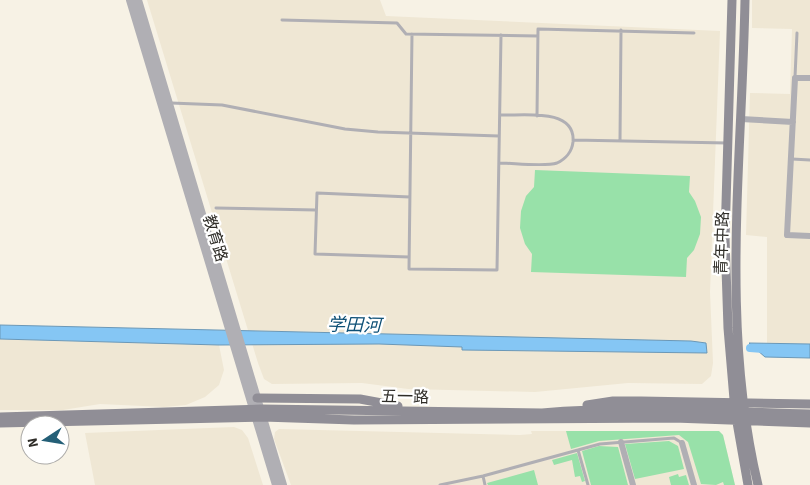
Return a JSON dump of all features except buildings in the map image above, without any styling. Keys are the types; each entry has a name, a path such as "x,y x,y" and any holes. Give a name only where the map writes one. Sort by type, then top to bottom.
{"main road":[{"name":"青年中路","path":"732,0 725,238 728,328 748,485"},
{"name":"青年中路","path":"745,0 735,278 736,328 740,411 758,485"},
{"path":"257,398 360,399 420,410"},
{"name":"五一路","path":"0,417 420,410 542,413 613,401 740,411 810,414"},
{"path":"740,411 810,404"},
{"name":"五一路","path":"0,423 258,413 354,420 674,418 740,411 810,423"}],"street":[{"name":"教育路","path":"130,0 237,325 240,348 276,485"},
{"name":"教育路","path":"138,0 164,103 228,325 240,348 257,398 258,413 283,485"},
{"path":"810,78 795,78 787,235 810,236"},
{"path":"741,119 793,122"},
{"path":"621,442 633,485"},
{"path":"682,443 694,485"}],"lane":[{"path":"282,20 397,23 406,34 538,36"},
{"path":"537,116 538,29 694,33"},
{"path":"620,140 621,30"},
{"path":"795,78 797,33"},
{"path":"412,34 409,269 498,270 501,35"},
{"path":"164,103 222,105 346,129 411,134 499,136"},
{"path":"499,163 555,164 568,154 573,140 568,125 562,119 555,116 500,115"},
{"path":"573,140 729,143"},
{"path":"791,159 810,160"},
{"path":"409,257 315,254 317,193 410,197"},
{"path":"216,208 316,210"},
{"path":"440,485 483,476 600,444 674,438 682,443"},
{"path":"578,450 588,485"},
{"path":"483,476 485,485"}],"shaded area":[{"path":"147,0 380,0 386,16 720,31 710,292 713,363 711,376 702,384 628,383 535,392 408,389 362,383 272,384 264,379"},
{"path":"752,0 810,0 810,344 767,343 767,237 746,235 750,93 790,94 792,29 752,28"},
{"path":"0,339 219,345 224,370 219,385 205,397 186,405 164,407 100,404 63,410 0,410"},
{"path":"234,427 242,430 248,438 263,485 95,485 85,433"},
{"path":"279,429 520,435 532,434 531,431 719,431 723,435 735,485 291,485 274,439 275,432"}],"green space":[{"path":"535,170 690,176 689,192 695,201 701,217 700,234 694,250 687,258 686,277 531,272 532,254 525,244 520,228 521,211 526,196 534,187"},
{"path":"566,431 719,431 723,435 735,485 724,485 723,482 716,485 701,484 688,442 679,435 599,441 571,449"},
{"path":"669,441 678,446 684,469 635,479 625,444"},
{"path":"599,446 618,447 628,485 591,485 582,451"},
{"path":"577,453 585,481 582,482 580,476 575,477 572,460 554,465 552,460"},
{"path":"534,470 538,485 488,485 487,483"},
{"path":"678,474 679,477 686,475 689,485 671,485 669,477"}],"water":[{"path":"0,325 691,341 706,343 707,353 462,350 462,347 379,344 219,345 0,339"},
{"path":"749,343 810,344 810,358 765,357"}],"waterway":[{"name":"学田河","path":"750,348 763,349"}]}
